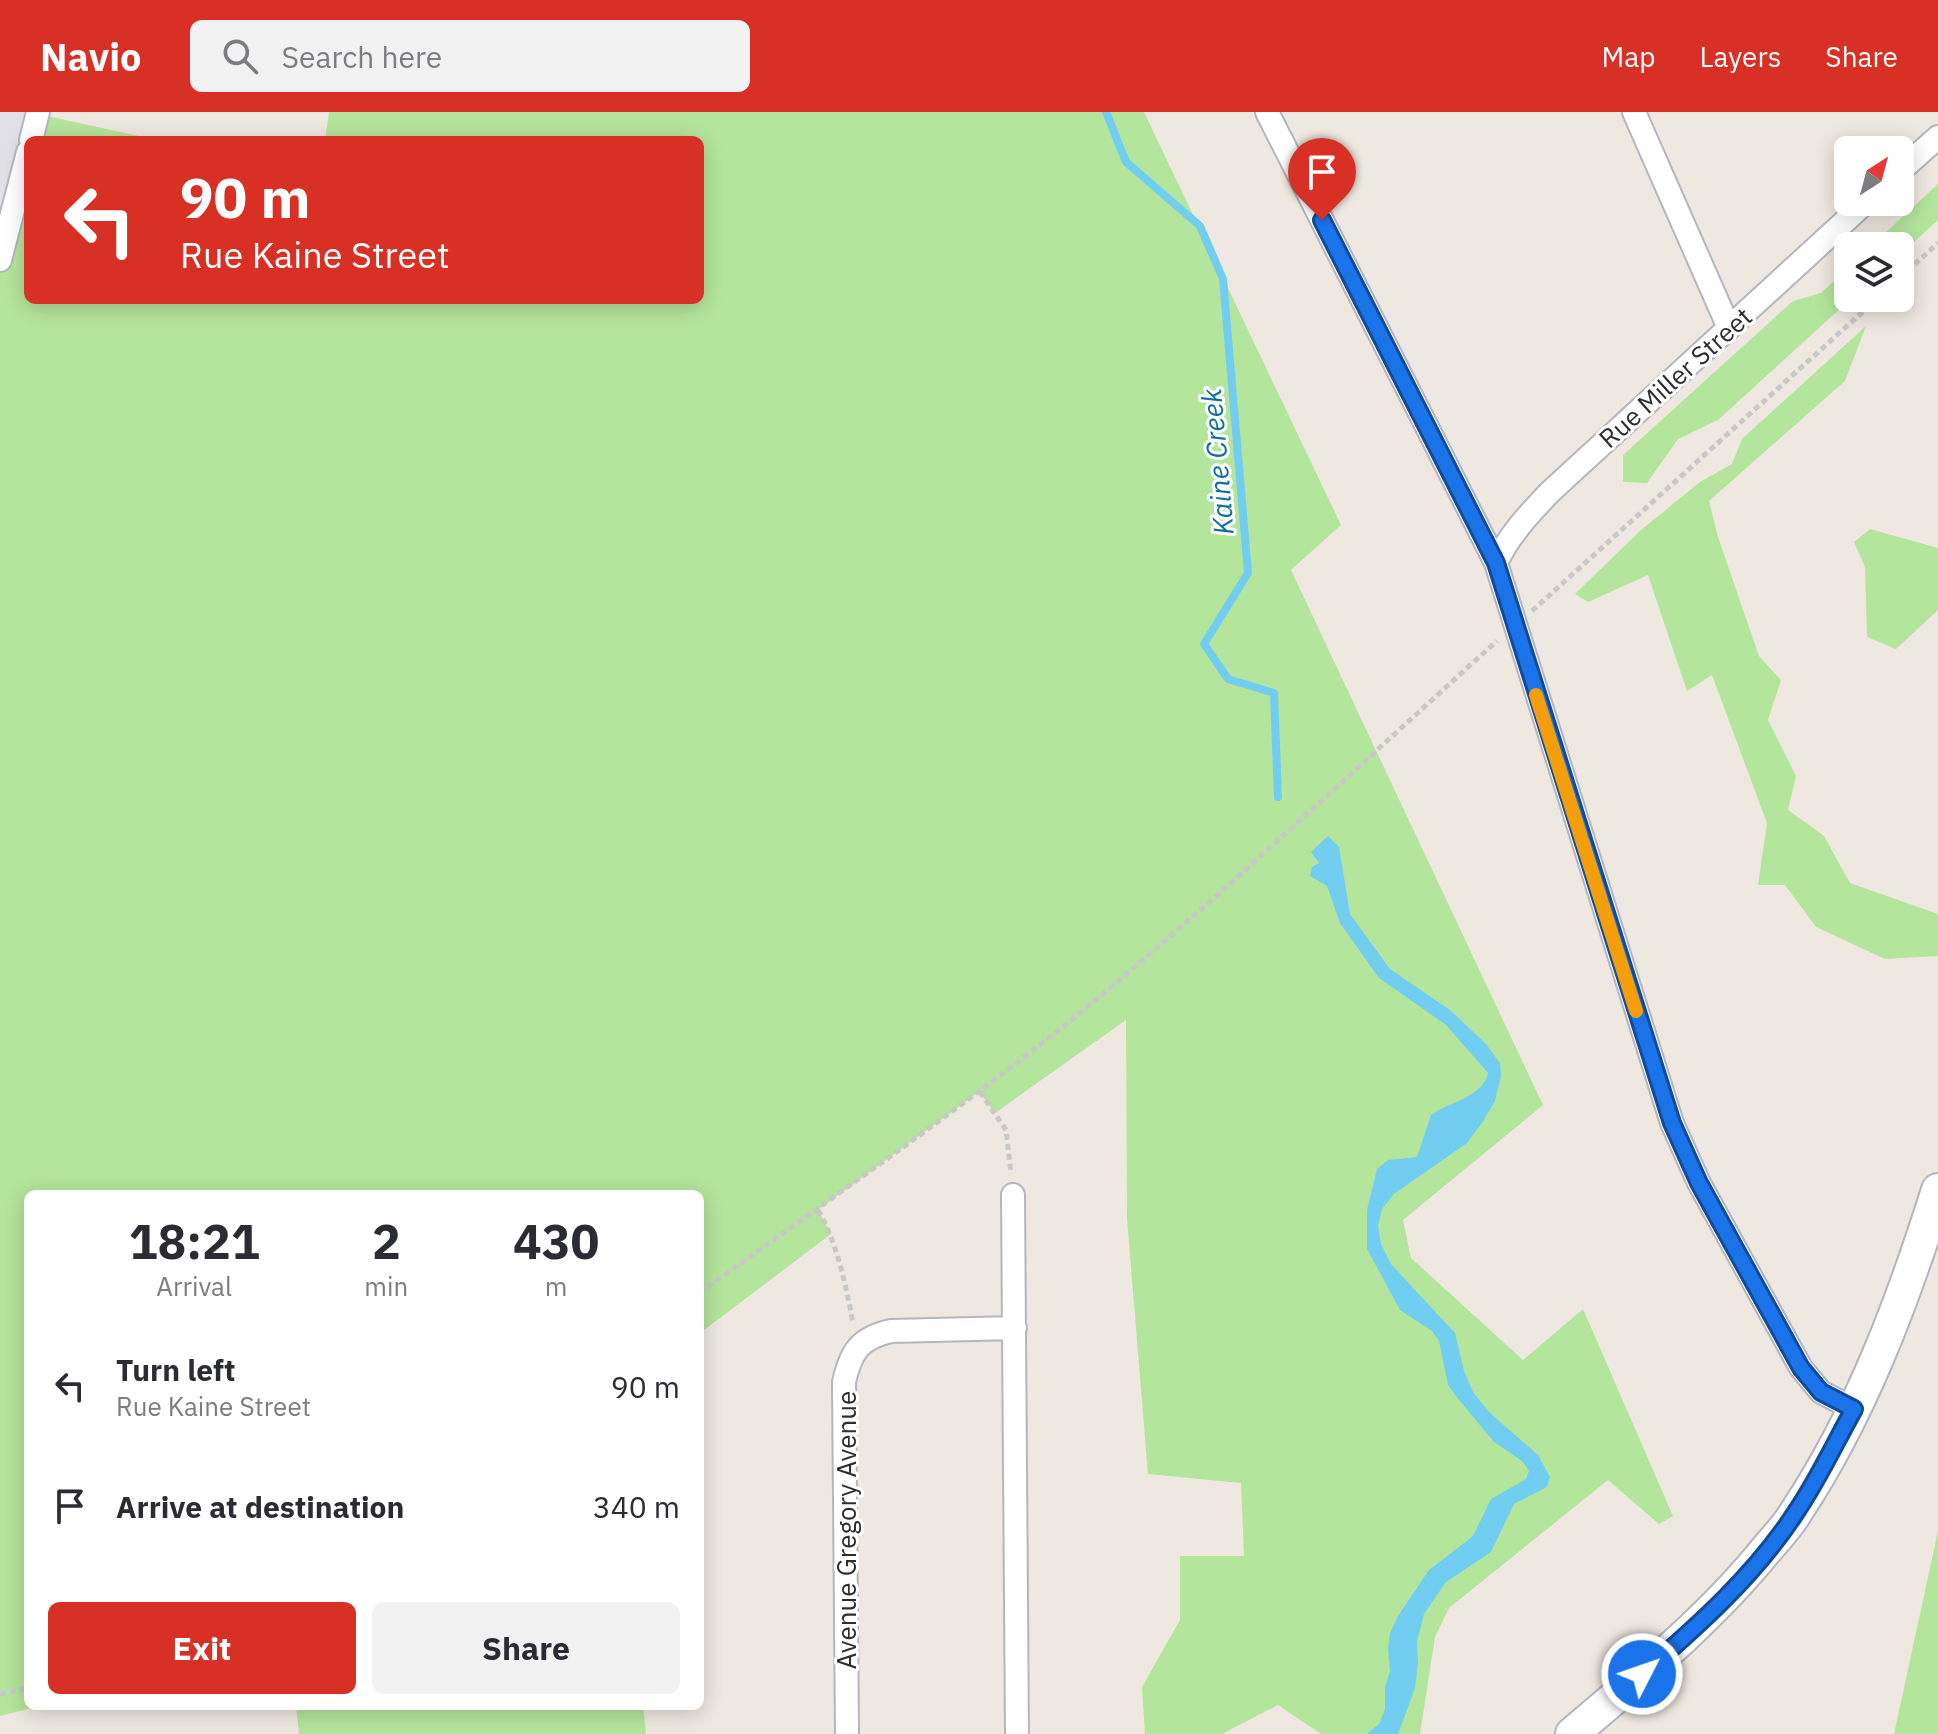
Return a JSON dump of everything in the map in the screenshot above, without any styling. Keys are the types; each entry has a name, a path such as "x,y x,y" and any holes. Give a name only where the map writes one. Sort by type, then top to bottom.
{"main road":[{"path":"1572,1734 1689,1634 1745,1576 1796,1513 1854,1409 1899,1305 1938,1190"}],"street":[{"path":"32,136 38,112"},
{"path":"1267,112 1496,563 1683,1151 1801,1368 1821,1392 1854,1409"},
{"path":"1634,112 1729,328"},
{"path":"1914,158 1938,137"},
{"path":"0,260 24,167"},
{"name":"Rue Miller Street","path":"1496,563 1505,545 1550,492 1851,216"},
{"path":"1013,1195 1017,1734"},
{"path":"857,1347 873,1335 891,1331 1015,1328"},
{"name":"Avenue Gregory Avenue","path":"847,1734 844,1382 848,1364 857,1347"}],"path":[{"path":"1914,265 1938,243"},
{"path":"1528,615 1863,312"},
{"path":"704,1290 980,1092 1081,1012 1187,921 1502,637"},
{"path":"980,1092 1006,1130 1013,1195"},
{"path":"818,1210 831,1234 843,1271 857,1347"},
{"path":"0,1694 24,1689"}],"shaded area":[{"path":"0,112 38,112 32,136 24,136 24,167 0,260"}],"green space":[{"path":"329,112 1144,112 1341,525 1291,570 1543,1105 1403,1220 1411,1258 1523,1360 1583,1309 1673,1516 1659,1524 1608,1480 1449,1608 1435,1637 1420,1734 1321,1734 1278,1705 1222,1734 1145,1734 1142,1687 1180,1620 1180,1556 1244,1556 1241,1483 1148,1474 1127,1219 1126,1020 995,1113 979,1092 818,1210 831,1234 704,1330 704,1190 24,1190 24,1710 0,1716 0,260 24,167 24,304 704,304 704,136 326,136"},
{"path":"38,114 139,136 32,136"},
{"path":"1938,184 1938,220 1914,242 1914,232 1886,232 1903,216 1914,216 1914,206"},
{"path":"1834,281 1834,312 1837,312 1718,420 1678,439 1647,483 1623,482 1623,455 1793,301 1821,293"},
{"path":"1866,326 1845,381 1709,501 1718,537 1759,656 1781,680 1768,720 1796,776 1788,810 1824,836 1850,883 1938,914 1938,956 1885,959 1816,927 1785,885 1758,885 1767,823 1712,675 1687,691 1648,575 1588,602 1575,594 1641,530 1700,482 1732,464 1742,439"},
{"path":"1870,529 1938,548 1938,610 1896,649 1867,637 1865,567 1854,542"},
{"path":"1938,1531 1938,1734 1894,1734"},
{"path":"296,1710 643,1710 646,1734 299,1734"}],"water":[{"path":"1328,836 1339,847 1350,914 1390,969 1450,1010 1486,1044 1500,1063 1501,1076 1495,1101 1482,1123 1467,1143 1394,1194 1382,1209 1378,1226 1381,1244 1391,1264 1455,1333 1464,1371 1473,1392 1489,1412 1538,1455 1550,1477 1547,1487 1514,1504 1491,1552 1446,1582 1424,1614 1417,1641 1415,1688 1398,1734 1367,1734 1379,1724 1385,1709 1385,1687 1390,1671 1390,1633 1398,1616 1429,1570 1473,1536 1491,1499 1526,1479 1529,1471 1522,1461 1494,1442 1455,1395 1448,1385 1439,1341 1432,1331 1400,1310 1367,1249 1367,1210 1377,1169 1388,1160 1417,1157 1431,1115 1480,1088 1488,1073 1446,1025 1379,978 1340,923 1327,886 1310,876 1312,867 1319,863 1311,852"}],"waterway":[{"name":"Kaine Creek","path":"1106,112 1126,162 1200,226 1223,279 1248,573 1204,644 1228,679 1274,693 1278,797"}],"slow traffic":[{"path":"1536,695 1636,1011"}],"route":[{"path":"1322,220 1496,563 1683,1151 1801,1368 1821,1392 1854,1409 1796,1513 1745,1576 1689,1634 1642,1674"}]}
